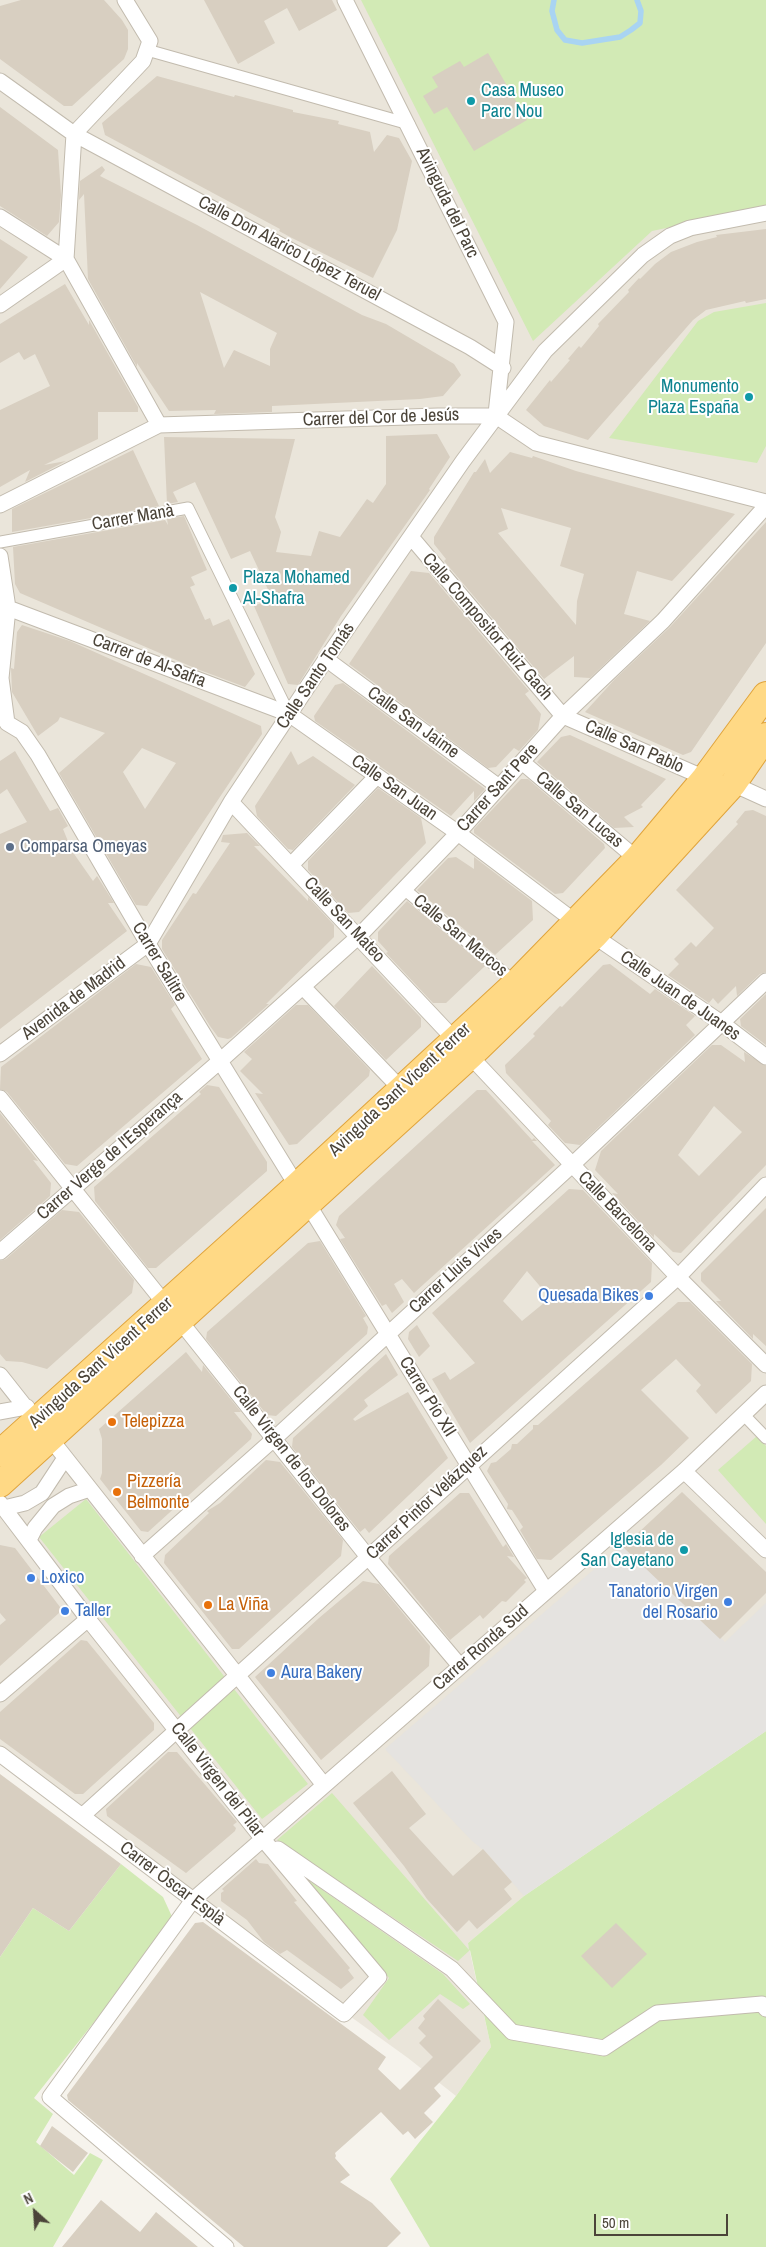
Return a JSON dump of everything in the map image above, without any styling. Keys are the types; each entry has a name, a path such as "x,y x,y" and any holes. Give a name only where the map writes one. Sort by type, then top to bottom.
{"highway":[{"name":"Avinguda Sant Vicent Ferrer","path":"303,1194 402,1090 463,1048 516,982 584,929 637,858 705,778 766,695"},
{"name":"Avinguda Sant Vicent Ferrer","path":"1,1499 45,1431 463,1048 733,784 766,736"},
{"name":"Avinguda Sant Vicent Ferrer","path":"0,1452 45,1431"}],"street":[{"path":"66,259 74,134 143,61 150,41 125,0"},
{"name":"Avinguda del Parc","path":"345,0 506,322 496,416"},
{"path":"147,50 408,124"},
{"name":"Calle Don Alarico López Teruel","path":"0,81 74,134 470,346 502,368"},
{"name":"Calle Santo Tomás","path":"148,944 230,802 326,659 496,416 545,351 643,255 670,236 690,228 766,213"},
{"path":"0,216 66,259 159,424"},
{"path":"0,306 66,259"},
{"path":"496,416 536,443 766,502"},
{"name":"Carrer del Cor de Jesús","path":"0,505 159,424 496,416"},
{"name":"Carrer Sant Pere","path":"220,1061 360,936 458,833 564,716 663,621 766,506"},
{"name":"Carrer Manà","path":"0,542 188,508 289,714"},
{"name":"Calle Compositor Ruiz Gach","path":"412,538 564,716"},
{"path":"0,556 4,609 1,685 4,725"},
{"name":"Carrer de Al-Safra","path":"4,609 289,714"},
{"name":"Calle San Jaime","path":"326,659 499,787"},
{"name":"Calle San Juan","path":"289,714 458,833 584,929"},
{"name":"Calle San Pablo","path":"564,716 705,778"},
{"name":"Carrer Salitre","path":"4,725 22,732 33,748 148,944 303,1194"},
{"name":"Calle San Lucas","path":"522,762 637,858"},
{"path":"291,865 377,776"},
{"path":"733,784 766,798"},
{"name":"Calle San Mateo","path":"230,802 360,936 463,1048"},
{"name":"Calle San Marcos","path":"404,889 516,982"},
{"name":"Calle Juan de Juanes","path":"584,929 723,1024 766,1057"},
{"name":"Avenida de Madrid","path":"0,1054 148,944"},
{"name":"Carrer Lluis Vives","path":"142,1556 275,1438 572,1165 723,1024 766,981"},
{"path":"303,986 402,1090"},
{"name":"Calle Barcelona","path":"463,1048 678,1277 766,1366"},
{"name":"Carrer Verge de l'Esperança","path":"0,1252 220,1061"},
{"name":"Calle Virgen de los Dolores","path":"0,1098 275,1438 368,1557 460,1666"},
{"name":"Carrer Pintor Velázquez","path":"82,1816 468,1464 678,1277 766,1185"},
{"name":"Carrer Pío XII","path":"303,1194 546,1591"},
{"path":"1,1378 45,1431 235,1675 324,1785"},
{"name":"Carrer Ronda Sud","path":"226,2247 50,2097 193,1900 684,1471 766,1393"},
{"path":"0,1412 45,1431"},
{"path":"743,1414 766,1438"},
{"path":"1,1499 25,1503 42,1493 45,1431"},
{"path":"684,1471 766,1550"},
{"path":"29,1540 35,1528 53,1506 69,1496 90,1489"},
{"name":"Calle Virgen del Pilar","path":"1,1499 88,1619 177,1728 262,1838 379,1976 344,2014"},
{"path":"0,1694 88,1619"},
{"name":"Carrer Òscar Esplà","path":"0,1754 344,2014"},
{"path":"262,1838 452,1969 512,2032 604,2048 658,2013 762,2004 766,2009"}],"shaded area":[{"path":"0,0 766,0 766,1731 524,1896 468,1943 491,2047 456,2096 408,2058 0,1764"},
{"path":"627,1541 725,1642 766,1603 766,1731 524,1896 487,1853 471,1840 385,1749"}],"green space":[{"path":"361,0 766,0 766,207 652,231 533,341"},
{"path":"766,303 766,446 757,463 609,438 698,321 714,312"},
{"path":"757,1436 766,1446 766,1524 718,1470"},
{"path":"86,1499 308,1784 262,1819 39,1537"},
{"path":"766,1731 766,2247 430,2247 390,2179 456,2096 491,2047 470,1950 458,1961 277,1840 332,1793 469,1950 468,1943 524,1896"},
{"path":"121,1864 163,1897 174,1921 34,2098 53,2114 36,2142 74,2175 90,2153 103,2160 53,2247 0,2247 0,1957 33,1908 69,1931"},
{"path":"298,1873 443,1974 470,2004 463,2009 440,1994 389,2040 363,2015 389,1978"}],"building":[{"path":"21,0 104,0 122,20 128,30 128,49 124,59 72,106 64,106 0,59 0,6"},
{"path":"204,0 332,0 337,10 299,31 287,8 264,21 275,43 238,64"},
{"name":"Casa Museo Parc Nou","path":"488,53 527,120 474,151 447,107 434,114 423,96 438,87 432,77 460,61 464,67"},
{"path":"157,76 234,97 235,95 293,110 293,112 339,121 338,124 370,132 374,152 387,135 399,138 412,161 397,230 373,278 292,238 279,231 280,229 105,135 102,123"},
{"path":"0,107 58,150 61,195 59,222 47,236 0,206"},
{"path":"102,166 105,170 100,176 197,225 362,315 386,324 454,364 461,375 443,396 420,399 272,406 272,412 214,414 216,410 169,411 137,363 137,367 88,279 84,194 79,200 80,181","holes":["200,292 277,333 270,349 270,366 234,350 224,368"]},
{"path":"766,229 766,299 746,303 745,301 706,310 693,320 588,440 544,426 526,410 550,380 551,382 570,360 568,359 579,346 581,348 599,326 598,324 629,292 628,290 655,264 671,252 717,237 716,235"},
{"path":"0,239 28,257 0,289"},
{"path":"65,284 89,325 89,320 138,407 138,412 98,412 98,439 44,465 66,461 25,482 30,470 0,487 0,410 50,386 35,354 24,360 19,352 0,363 0,324"},
{"path":"437,434 450,457 430,490 341,616 298,685 288,684 254,606 272,598 250,551 231,559 195,482 173,492 178,502 167,504 164,437 295,439 275,517 281,532 276,552 311,556 319,531 340,537 367,499 373,503 386,484 386,436"},
{"path":"133,450 159,506 12,532 12,509"},
{"path":"510,452 532,458 533,456 576,471 735,514 672,581 637,571 624,614 650,621 590,678 574,677 574,656 544,679 444,561 446,559 434,544 434,537 474,472 476,472 485,459 490,473","holes":["501,508 571,528 560,566 584,574 577,601 576,625 498,533 508,529"]},
{"path":"184,516 207,570 191,577 195,585 190,587 205,620 210,618 213,626 229,619 255,674 245,687 197,669 20,593 15,584 13,547 165,520 168,525 167,519"},
{"path":"766,522 766,643 691,752 683,755 585,712 615,679 670,627"},
{"path":"411,571 429,573 529,691 525,694 541,714 538,730 519,751 514,748 496,767 488,768 349,664"},
{"path":"22,625 70,641 261,726 262,734 147,906 136,905 59,773 105,733 60,717 58,721 38,736 12,692 11,668 14,669 17,632","holes":["142,748 176,763 145,809 123,772"]},
{"path":"343,683 485,789 474,801 474,791 451,816 315,721 314,716 335,685"},
{"path":"570,735 666,779 641,805 643,807 624,817 634,827 614,828 537,762 561,737"},
{"path":"15,751 50,811 58,808 68,826 63,829 72,851 93,881 97,876 114,903 108,903 127,931 0,1029 0,834 27,822 7,789 0,794 0,761"},
{"path":"291,751 298,765 313,756 355,785 293,850 288,849 257,816 255,806"},
{"path":"521,779 528,779 604,844 605,848 563,893 555,894 474,833 474,829"},
{"path":"378,788 421,818 426,843 359,912 348,913 308,870 308,861"},
{"path":"753,810 766,816 766,972 760,974 737,996 736,986 718,1004 713,998 709,1003 668,975 679,964 674,959 691,942 696,947 714,928 676,890 738,824 736,822 745,811"},
{"path":"247,833 260,846 254,846 308,901 308,897 334,925 334,937 266,1004 269,1004 228,1039 218,1037 210,1026 162,949 162,940 193,893 196,894 230,843 221,842 223,835"},
{"path":"456,857 474,869 474,857 532,901 533,920 495,955 417,890 448,858"},
{"path":"407,901 485,966 446,1003 433,1003 386,953 388,952 378,941 378,932"},
{"path":"136,964 151,967 175,1005 171,1009 202,1059 77,1166 65,1164 7,1092 0,1089 1,1067"},
{"path":"610,964 650,994 655,989 695,1016 686,1025 695,1035 580,1145 565,1143 548,1125 551,1121 506,1073 505,1065 535,1036 533,1034 560,1006 562,1007 603,965"},
{"path":"372,966 421,1018 421,1027 386,1060 334,1006"},
{"path":"766,994 766,1045 741,1026 740,1019"},
{"path":"296,1005 308,1005 370,1070 369,1076 297,1144 289,1145 255,1093 263,1094 240,1071 252,1059 244,1052"},
{"path":"712,1045 721,1045 745,1062 744,1052 766,1066 766,1165 681,1253 673,1252 654,1234 654,1238 612,1193 618,1194 595,1170 601,1151","holes":["714,1106 742,1132 699,1176 678,1155"]},
{"path":"207,1085 219,1087 267,1162 267,1171 156,1268 148,1268 95,1201 94,1187 201,1094 199,1092"},
{"path":"477,1090 486,1090 532,1140 534,1138 537,1141 532,1141 555,1165 414,1293 402,1279 394,1284 404,1302 392,1313 386,1304 382,1306 340,1239 345,1238 336,1225 339,1216"},
{"path":"0,1113 38,1161 33,1160 51,1183 50,1196 0,1240"},
{"path":"569,1189 583,1190 652,1263 651,1282 470,1443 432,1379 445,1372 450,1380 475,1363 432,1313","holes":["527,1271 550,1298 522,1321 503,1301"]},
{"path":"766,1208 766,1346 753,1334 753,1339 716,1301 721,1301 701,1281 701,1273"},
{"path":"62,1210 79,1212 134,1280 132,1293 47,1369 22,1362 6,1361 0,1354 0,1261 6,1259"},
{"path":"320,1241 366,1316 363,1318 368,1327 367,1334 276,1416 267,1415 206,1339 207,1332 308,1243"},
{"path":"678,1302 690,1302 752,1364 751,1381 716,1414 696,1391 701,1385 676,1359 641,1390 689,1438 661,1465 551,1560 537,1559 520,1530 523,1527 512,1510 507,1509 508,1504 487,1471 491,1463 496,1462 511,1449 512,1444 517,1444 533,1429 533,1425 538,1425"},
{"path":"417,1325 430,1346 419,1357 408,1339 409,1332"},
{"path":"186,1352 202,1372 203,1365 241,1412 234,1412 252,1434 251,1439 148,1532 141,1531 100,1479 102,1473 102,1439 99,1429"},
{"path":"386,1354 398,1375 364,1400 368,1406 353,1419 355,1421 408,1392 448,1458 369,1533 365,1528 360,1532 292,1447 293,1438"},
{"path":"266,1460 280,1462 343,1540 341,1556 239,1649 232,1649 164,1563 165,1555 209,1513 207,1511 220,1503"},
{"name":"Iglesia de San Cayetano","path":"682,1492 766,1572 766,1593 720,1639 623,1547"},
{"path":"460,1493 469,1493 503,1547 506,1544 514,1557 507,1556 527,1578 524,1580 526,1582 506,1602 502,1601 483,1619 480,1615 450,1640 388,1564 389,1556"},
{"path":"0,1545 15,1548 60,1607 59,1613 0,1666 0,1625 6,1620 0,1613"},
{"path":"363,1581 379,1584 430,1646 429,1666 321,1760 255,1677 319,1618"},
{"path":"81,1640 87,1641 154,1723 154,1730 83,1794 75,1794 0,1739 0,1712"},
{"path":"168,1752 177,1752 237,1822 233,1825 236,1828 235,1831 186,1873 107,1816 106,1809"},
{"path":"392,1771 426,1814 409,1828 453,1876 483,1849 512,1882 504,1889 512,1899 477,1929 469,1920 457,1932 427,1899 404,1866 353,1803"},
{"path":"0,1774 121,1864 69,1931 33,1908 0,1957"},
{"path":"256,1859 259,1863 268,1864 297,1901 294,1902 350,1968 348,1970 354,1978 341,1989 287,1950 280,1954 264,1942 247,1920 221,1901 221,1893 224,1891 222,1889"},
{"path":"203,1922 386,2057 378,2069 400,2090 433,2057 419,2043 426,2036 418,2028 425,2019 423,2016 438,1999 481,2041 434,2088 441,2096 424,2113 433,2122 415,2139 408,2131 403,2135 381,2112 335,2153 335,2158 350,2175 340,2182 372,2203 401,2233 387,2247 244,2247 68,2100 67,2095 195,1923"},
{"path":"616,1923 647,1954 612,1988 581,1956"},
{"path":"52,2126 88,2153 73,2172 40,2146"},
{"path":"101,2200 140,2232 156,2212 198,2247 62,2247"}],"waterway":[{"path":"554,0 552,11 557,30 565,40 582,43 620,37 640,23 641,11 637,0"}],"place":[{"name":"Casa Museo Parc Nou","path":"471,101"},
{"name":"Monumento Plaza España","path":"749,397"},
{"name":"Plaza Mohamed Al-Shafra","path":"233,588"},
{"name":"Comparsa Omeyas","path":"10,847"},
{"name":"Quesada Bikes","path":"649,1296"},
{"name":"Telepizza","path":"112,1422"},
{"name":"Pizzería Belmonte","path":"117,1492"},
{"name":"Iglesia de San Cayetano","path":"684,1550"},
{"name":"Loxico","path":"31,1578"},
{"name":"Tanatorio Virgen del Rosario","path":"728,1602"},
{"name":"La Viña","path":"208,1605"},
{"name":"Taller","path":"65,1611"},
{"name":"Aura Bakery","path":"271,1673"}]}
